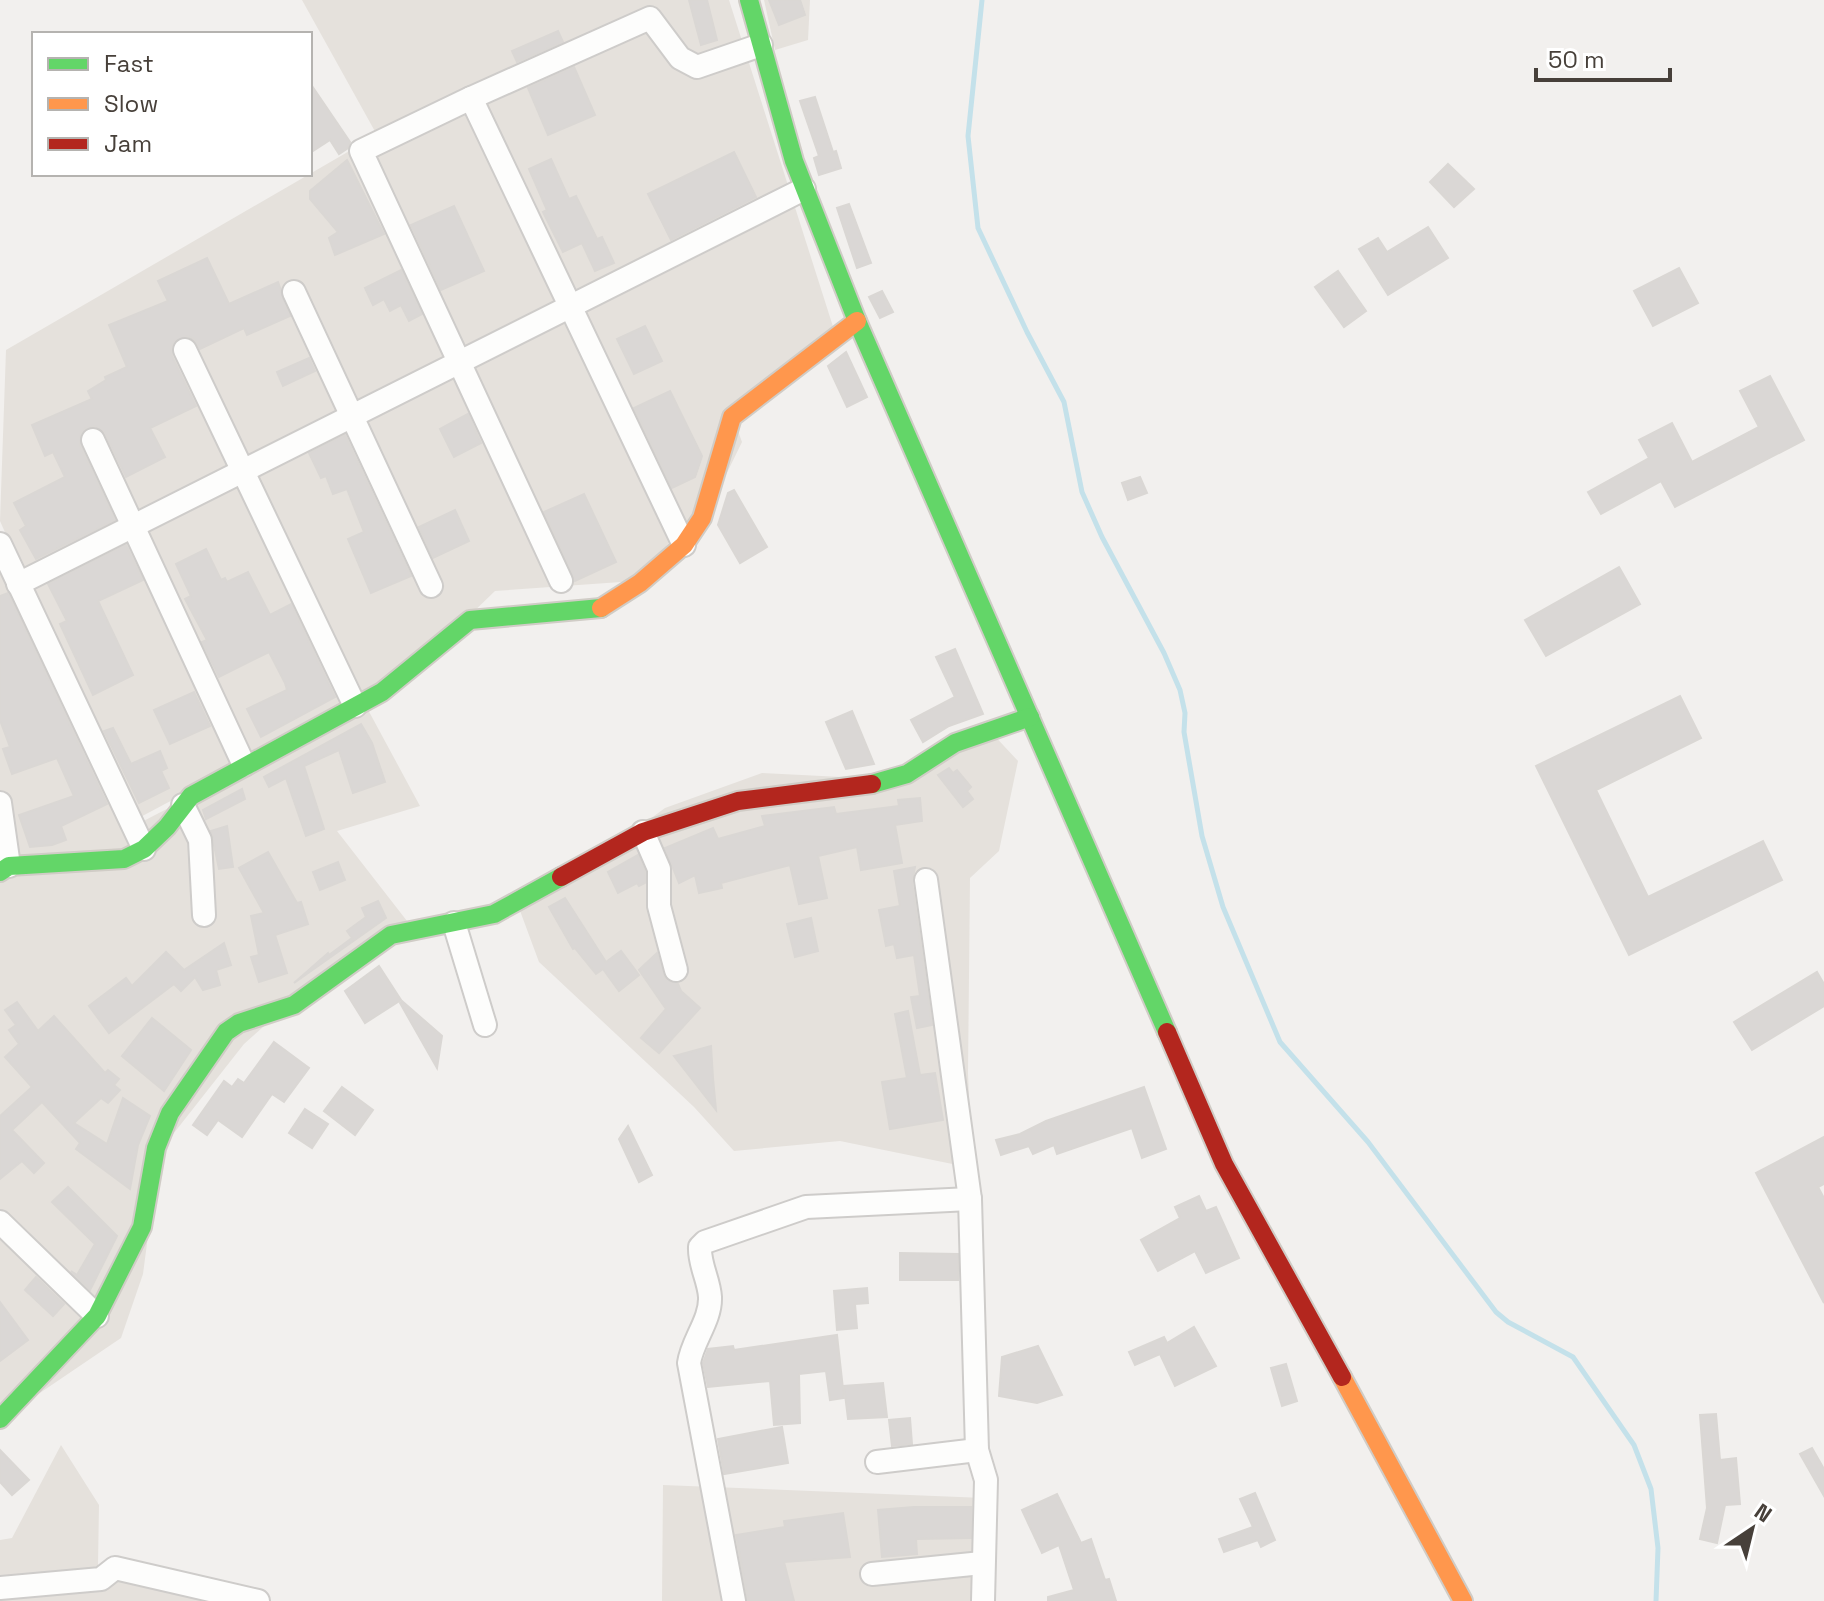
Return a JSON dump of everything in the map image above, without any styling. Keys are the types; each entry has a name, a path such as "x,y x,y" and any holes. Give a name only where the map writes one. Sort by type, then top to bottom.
{"street":[{"path":"749,0 794,161 857,321 1224,1164 1412,1504 1457,1598"},
{"path":"561,581 361,151 650,18 680,58 697,67 761,45"},
{"path":"471,98 684,545"},
{"path":"18,584 804,189"},
{"path":"294,292 431,586"},
{"path":"0,803 5,869 124,859 144,849 167,827 191,796 382,692 470,620 602,608 640,583 684,545 702,518 732,417 857,321"},
{"path":"185,350 355,706"},
{"path":"93,440 244,765"},
{"path":"0,544 144,849"},
{"path":"0,1419 97,1316 142,1227 156,1148 170,1113 226,1032 239,1023 294,1005 391,935 494,914 643,832 738,801 872,784 907,774 955,743 1030,717"},
{"path":"183,805 200,840 204,915"},
{"path":"643,832 659,869 659,906 676,970"},
{"path":"926,880 970,1199 977,1450 986,1480 983,1601"},
{"path":"454,923 485,1025"},
{"path":"734,1601 689,1363 710,1297 700,1247 705,1242 806,1207 970,1199"},
{"path":"0,1222 97,1316"},
{"path":"877,1462 977,1450"},
{"path":"872,1574 982,1563"},
{"path":"0,1588 101,1579 115,1568 258,1601"}],"shaded area":[{"path":"302,0 729,0 836,336 733,417 742,442 721,485 635,581 495,591 409,674 133,821 0,521 6,350 306,176 312,176 312,173 377,135"},
{"path":"764,0 810,0 808,40 775,50"},
{"path":"0,545 130,828 366,706 420,806 337,831 407,921 289,1004 244,1044 159,1152 143,1274 121,1338 0,1420"},
{"path":"990,731 1018,761 999,851 970,878 968,1073 972,1168 840,1141 734,1151 694,1107 539,962 519,908 579,871 665,808 762,773 901,780"},
{"path":"61,1445 99,1505 98,1565 261,1601 0,1601 0,1540 12,1538"},
{"path":"663,1485 984,1498 986,1601 662,1601"}],"building":[{"path":"689,0 707,0 717,40 701,45"},
{"path":"769,0 800,0 805,15 779,25"},
{"path":"558,31 563,42 517,62 512,51"},
{"path":"574,67 595,115 548,135 528,88"},
{"path":"312,86 350,142 348,148 339,154 330,140 312,152"},
{"path":"815,97 841,168 819,175 814,158 819,156 800,101"},
{"path":"734,152 756,197 671,240 648,194"},
{"path":"551,159 569,199 576,196 597,239 602,237 614,263 595,271 582,243 563,252 543,212 547,210 529,169"},
{"path":"347,160 384,234 335,255 329,238 338,232 310,199 310,191"},
{"path":"1448,164 1474,189 1454,207 1430,182"},
{"path":"849,204 871,263 857,268 837,208"},
{"path":"454,206 484,271 441,290 411,225"},
{"path":"1428,227 1448,258 1388,295 1359,249 1378,238 1387,252"},
{"path":"207,258 229,304 278,282 290,316 247,335 244,328 200,349 194,339 187,336 174,342 172,356 196,406 150,428 165,457 126,477 105,433 95,426 86,428 81,433 80,445 115,520 36,559 20,530 26,526 14,503 65,477 53,452 45,456 32,425 92,399 88,391 106,380 105,377 127,367 109,325 168,301 158,281"},
{"path":"1679,268 1698,303 1653,326 1634,291"},
{"path":"401,270 422,314 409,321 401,305 390,311 384,299 373,305 365,288"},
{"path":"1338,271 1366,311 1344,327 1315,287"},
{"path":"882,291 893,312 880,318 869,297"},
{"path":"645,326 662,361 634,374 617,339"},
{"path":"846,352 867,397 847,407 828,366"},
{"path":"309,358 315,371 283,386 277,372"},
{"path":"1770,376 1804,440 1675,507 1661,481 1601,514 1588,492 1649,458 1639,440 1672,423 1692,462 1759,427 1740,391"},
{"path":"670,391 702,456 695,477 672,488 634,408"},
{"path":"468,414 481,443 454,457 440,429"},
{"path":"345,435 411,576 371,593 348,539 364,532 347,489 333,494 326,476 321,478 309,453"},
{"path":"1140,477 1147,493 1128,500 1122,483"},
{"path":"734,490 767,547 740,563 718,525 728,493"},
{"path":"584,494 616,562 575,581 544,512"},
{"path":"455,510 469,541 433,558 419,527"},
{"path":"126,545 143,580 98,601 133,675 93,695 60,624 67,621 48,584"},
{"path":"206,549 221,580 225,578 227,582 248,572 270,615 291,604 335,697 261,737 247,709 287,690 285,683 269,652 219,677 202,642 207,640 185,599 191,596 176,564"},
{"path":"1619,567 1640,604 1546,656 1525,620"},
{"path":"8,593 107,804 61,826 66,840 52,845 30,847 19,815 74,796 57,758 12,774 3,749 10,747 0,720 0,596"},
{"path":"955,649 983,714 949,726 923,742 911,720 955,697 936,657"},
{"path":"194,692 210,726 170,744 154,710"},
{"path":"1680,696 1701,738 1596,790 1648,897 1763,841 1782,880 1629,955 1536,766"},
{"path":"852,711 874,764 846,769 826,722"},
{"path":"361,724 372,743 385,782 353,793 339,750 304,766 324,829 306,836 286,778 269,787 264,777"},
{"path":"113,728 131,764 160,751 167,768 161,771 169,788 139,803 104,731"},
{"path":"949,768 953,773 957,770 971,787 967,791 973,799 963,807 938,775"},
{"path":"242,789 245,799 206,819 203,810"},
{"path":"920,798 922,821 895,825 902,863 861,870 857,847 818,856 827,898 799,904 790,865 721,883 722,888 699,893 695,875 679,883 665,848 713,828 718,839 765,826 762,816 834,807 836,814 899,806 898,800"},
{"path":"227,826 233,867 219,869 211,831"},
{"path":"268,852 297,903 301,902 308,924 275,935 287,973 259,982 251,957 259,955 251,916 264,913 239,868"},
{"path":"638,855 645,872 645,883 639,886 637,883 618,893 608,872"},
{"path":"338,862 345,880 320,890 313,872"},
{"path":"915,867 912,882 932,1025 917,1028 911,997 920,996 914,955 897,958 894,944 886,946 879,910 900,906 894,871"},
{"path":"565,898 606,962 621,951 639,975 619,991 603,969 596,974 573,949 549,907"},
{"path":"378,901 386,918 294,983 328,953 352,938 347,931 366,917 362,908"},
{"path":"811,918 818,951 795,957 787,924"},
{"path":"224,943 231,965 216,970 220,985 203,990 195,977 181,991 174,984 109,1033 89,1006 126,978 132,986 166,952 184,970"},
{"path":"657,953 666,979 678,984 681,991 700,1008 659,1053 641,1038 666,1009 639,970"},
{"path":"379,966 401,1000 365,1023 345,991"},
{"path":"1817,972 1824,984 1824,1006 1752,1050 1734,1022"},
{"path":"402,1001 442,1036 437,1068 400,1003"},
{"path":"17,1002 38,1031 54,1016 105,1073 108,1070 119,1079 114,1085 120,1090 108,1103 101,1098 74,1123 107,1144 123,1098 150,1116 138,1145 130,1189 76,1149 80,1143 42,1102 12,1130 44,1163 34,1173 22,1161 0,1179 0,1116 32,1087 5,1057 19,1044 9,1030 16,1025 5,1010"},
{"path":"908,1011 920,1075 935,1073 943,1120 890,1129 882,1082 907,1078 895,1014"},
{"path":"152,1018 191,1050 164,1091 122,1056"},
{"path":"274,1042 309,1068 284,1102 272,1094 242,1137 218,1120 207,1135 193,1125 224,1081 232,1087 238,1079 244,1083"},
{"path":"711,1046 713,1078 716,1110 674,1056"},
{"path":"342,1087 373,1110 355,1135 324,1111"},
{"path":"1144,1087 1166,1149 1142,1158 1132,1128 1057,1154 1054,1145 1033,1154 1029,1146 1001,1155 996,1140 1020,1134 1046,1121"},
{"path":"305,1109 328,1124 312,1148 289,1133"},
{"path":"628,1126 652,1175 639,1182 619,1139"},
{"path":"1824,1137 1824,1184 1818,1187 1824,1198 1824,1303 1756,1173"},
{"path":"68,1187 117,1236 90,1290 71,1271 77,1275 95,1244 52,1202"},
{"path":"1199,1196 1206,1211 1216,1207 1239,1258 1206,1273 1195,1251 1158,1271 1141,1240 1180,1218 1175,1207"},
{"path":"900,1253 958,1254 958,1280 900,1280"},
{"path":"36,1277 64,1304 53,1316 25,1290"},
{"path":"867,1288 868,1303 855,1304 857,1328 837,1330 834,1291"},
{"path":"0,1302 28,1340 0,1361"},
{"path":"1194,1327 1216,1366 1175,1386 1160,1354 1135,1365 1129,1352 1164,1337 1167,1343"},
{"path":"837,1335 844,1398 830,1400 826,1371 799,1374 800,1423 774,1425 770,1381 708,1387 703,1363 708,1349 733,1346 734,1350"},
{"path":"1038,1346 1062,1395 1037,1403 999,1396 1002,1357"},
{"path":"1286,1364 1297,1401 1282,1406 1271,1368"},
{"path":"883,1383 887,1417 848,1419 844,1386"},
{"path":"1716,1414 1720,1460 1736,1458 1740,1504 1725,1505 1717,1543 1700,1539 1707,1508 1700,1415"},
{"path":"910,1418 912,1444 892,1446 889,1420"},
{"path":"782,1427 788,1463 724,1474 718,1439"},
{"path":"1812,1448 1824,1469 1824,1496 1800,1454"},
{"path":"0,1450 29,1480 12,1495 0,1482"},
{"path":"1255,1493 1275,1540 1261,1547 1258,1540 1224,1552 1219,1539 1253,1527 1240,1499"},
{"path":"1057,1494 1081,1543 1091,1539 1116,1601 1048,1601 1048,1597 1074,1590 1059,1545 1042,1553 1022,1510"},
{"path":"971,1507 971,1538 916,1539 917,1554 882,1557 878,1510"},
{"path":"843,1513 850,1557 784,1562 794,1601 748,1601 736,1535 785,1527 784,1521"}],"waterway":[{"path":"982,0 968,136 978,228 1064,402 1082,492 1180,690 1202,836 1223,907 1280,1042 1368,1142 1496,1312 1508,1322 1573,1357 1634,1445 1651,1489 1658,1548 1656,1601"}],"traffic: fast":[{"path":"749,0 794,161 857,321 1167,1032"},
{"path":"0,872 9,866 124,859 144,849 167,827 191,796 382,692 470,620 601,608"},
{"path":"872,784 907,774 955,743 1030,717"},
{"path":"0,1419 97,1316 142,1227 156,1148 170,1113 226,1032 239,1023 294,1005 391,935 494,914 561,877"}],"traffic: slow":[{"path":"601,608 640,583 684,545 702,518 732,417 857,321"},
{"path":"1342,1377 1463,1601"}],"traffic: jam":[{"path":"561,877 643,832 738,801 872,784"},
{"path":"1167,1032 1224,1164 1342,1377"}]}
